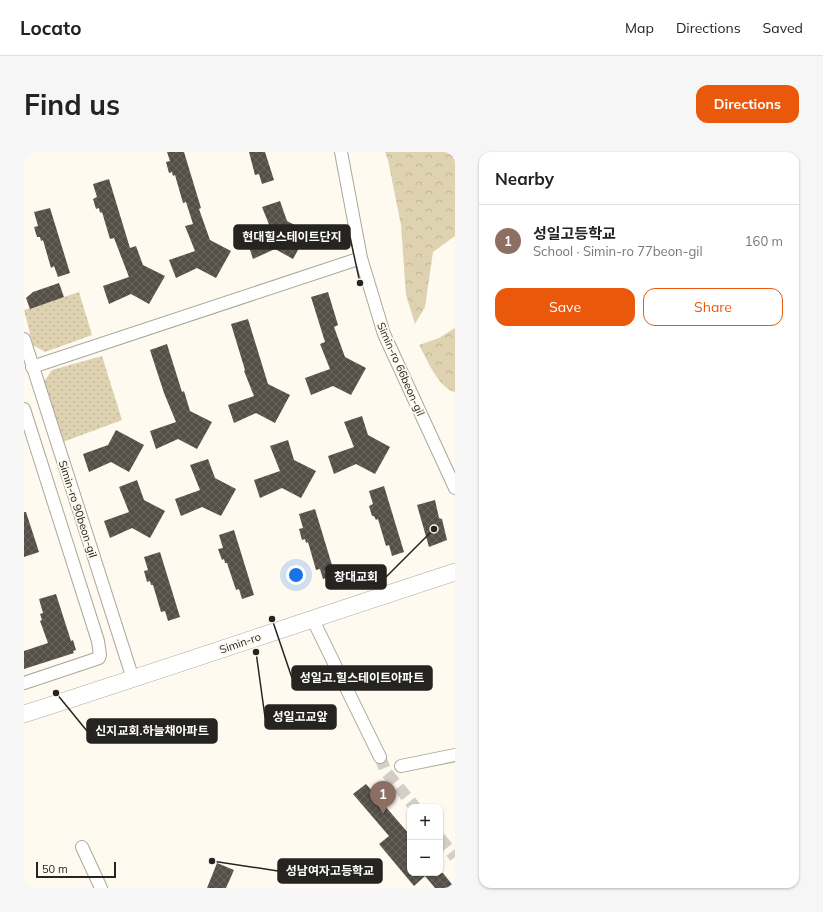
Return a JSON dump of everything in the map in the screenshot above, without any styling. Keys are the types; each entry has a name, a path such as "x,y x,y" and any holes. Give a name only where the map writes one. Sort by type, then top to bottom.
{"main road":[{"name":"Simin-ro","path":"24,714 455,572"}],"street":[{"name":"Simin-ro 66beon-gil","path":"342,152 361,258 384,334 455,488"},
{"path":"32,367 361,258"},
{"name":"Simin-ro 90beon-gil","path":"24,339 133,679"},
{"path":"24,409 98,641 100,654 99,658 24,683"},
{"path":"312,618 380,757"},
{"path":"401,766 455,755"},
{"path":"82,847 101,888"}],"green space":[{"path":"385,152 455,152 455,236 433,252 425,307 415,324 406,295 401,225 388,160"},
{"path":"79,292 92,335 45,352 33,345 24,310"},
{"path":"455,328 455,392 443,385 438,379 419,345 439,338"},
{"path":"102,356 122,420 63,442 43,383 52,370"}],"building":[{"path":"167,152 184,152 201,208 199,209 210,240 231,251 216,278 197,268 176,278 169,260 195,251 185,226 193,224 186,202 183,203 175,175 173,176 172,172 169,173 166,162 170,161"},
{"path":"249,152 265,152 274,180 262,184 259,174 255,175"},
{"path":"109,179 130,248 136,246 143,265 165,276 149,304 131,294 109,304 103,286 129,277 114,238 110,239 102,212 100,213 99,208 96,209 93,199 97,197 93,184"},
{"path":"280,201 287,221 308,232 293,259 275,249 253,259 247,241 272,232 262,207"},
{"path":"50,208 70,273 58,277 54,266 51,268 43,240 41,241 40,237 37,237 34,227 38,226 34,212"},
{"path":"59,283 64,297 30,309 26,298 33,292"},
{"path":"328,292 338,325 334,327 345,357 366,368 351,395 333,386 311,395 305,378 330,369 320,344 325,342 311,297"},
{"path":"248,319 268,384 290,395 275,423 256,413 234,423 228,405 254,396 244,371 245,370 231,324"},
{"path":"167,344 182,392 184,391 190,411 212,422 197,449 178,439 156,449 150,431 176,422 164,393 150,350"},
{"path":"362,416 368,435 390,447 375,474 356,464 334,474 328,456 354,447 344,422"},
{"path":"116,430 144,445 129,472 111,462 89,472 83,454 108,445"},
{"path":"288,440 294,460 316,471 301,498 282,488 260,498 254,480 280,471 270,446"},
{"path":"208,459 215,478 236,489 221,516 202,507 181,516 175,499 200,490 190,465"},
{"path":"137,480 144,500 165,511 150,538 132,528 110,538 104,521 129,512 119,487"},
{"path":"384,486 404,552 392,556 389,545 386,546 378,519 376,520 374,516 372,516 369,506 373,504 369,491"},
{"path":"435,500 439,518 442,519 447,540 429,547 417,505"},
{"path":"315,509 335,575 323,579 320,569 316,570 308,542 306,543 305,539 302,540 299,529 303,528 299,514"},
{"path":"24,512 26,512 39,552 24,557"},
{"path":"234,530 254,595 242,599 239,589 236,590 227,563 225,563 224,559 222,560 218,549 223,548 219,535"},
{"path":"160,552 180,617 168,621 165,611 161,612 153,585 151,585 150,581 147,582 144,571 148,570 144,557"},
{"path":"56,594 71,641 73,640 76,650 73,651 74,653 24,669 24,651 48,643 40,621 42,620 40,614 43,613 39,599"},
{"path":"366,784 407,832 407,876 425,876 414,886 379,844 389,836 353,794"},
{"path":"217,863 234,870 226,888 207,888"},
{"path":"443,873 455,888 435,888 425,876 443,876"}],"tunnel":[{"path":"380,757 386,772 413,804"},
{"path":"442,840 455,857"}],"place":[{"name":"현대힐스테이트단지","path":"360,283"},
{"name":"창대교회","path":"434,529"},
{"name":"성일고.힐스테이트아파트","path":"272,619"},
{"name":"성일고교앞","path":"256,652"},
{"name":"신지교회.하늘채아파트","path":"56,693"},
{"name":"성일고등학교","path":"383,814"},
{"name":"성남여자고등학교","path":"212,861"}]}
